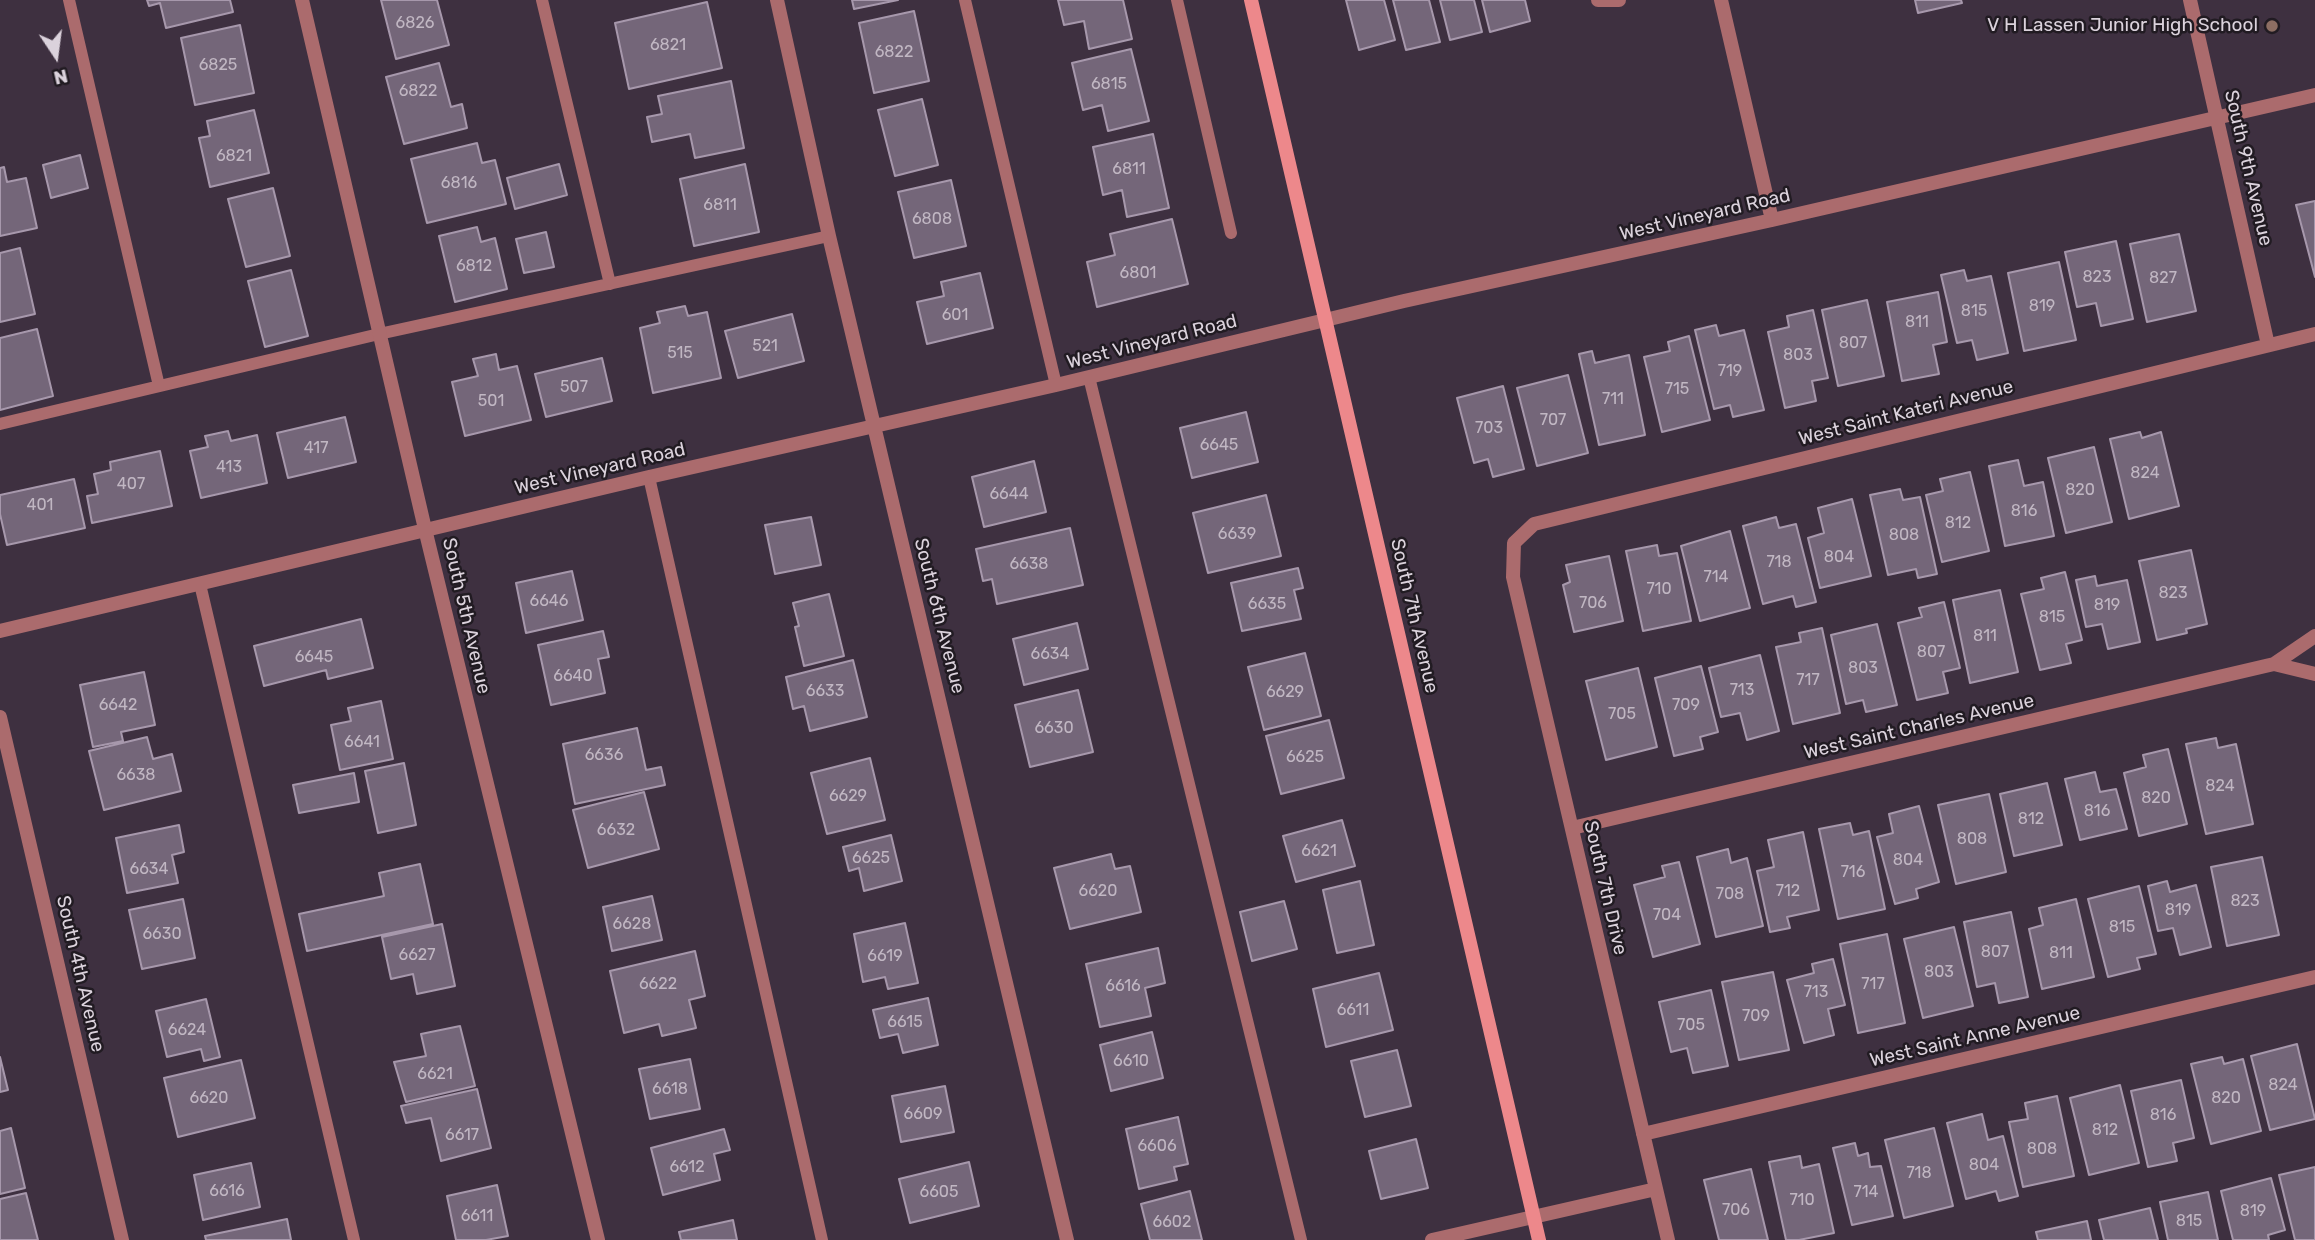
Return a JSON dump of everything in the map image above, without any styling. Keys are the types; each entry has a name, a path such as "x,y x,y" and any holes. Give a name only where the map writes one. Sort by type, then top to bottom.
{"main road":[{"name":"South 7th Avenue","path":"1251,0 1539,1240"}],"street":[{"name":"South 5th Avenue","path":"302,0 425,529 598,1240"},
{"name":"South 6th Avenue","path":"777,0 829,236 1067,1240"},
{"path":"1598,0 1619,0"},
{"path":"1721,0 1772,220"},
{"name":"South 9th Avenue","path":"2190,0 2268,345"},
{"name":"West Vineyard Road","path":"0,631 649,477 1056,386 1326,319 2315,95"},
{"name":"West Saint Kateri Avenue","path":"1514,544 1534,524 2315,334"},
{"name":"South 7th Drive","path":"1514,544 1513,577 1668,1240"},
{"name":"West Saint Charles Avenue","path":"1572,828 2274,664 2315,636"},
{"name":"West Saint Charles Avenue","path":"2274,664 2315,674"},
{"name":"South 4th Avenue","path":"0,717 122,1240"},
{"name":"West Saint Anne Avenue","path":"1643,1134 2315,977"},
{"path":"1432,1240 1656,1189"}],"lane":[{"path":"68,0 159,386"},
{"path":"542,0 610,284"},
{"path":"965,0 1056,386"},
{"path":"1177,0 1231,233"},
{"path":"0,424 379,334 829,236"},
{"path":"1089,377 1301,1240"},
{"path":"649,477 822,1240"},
{"path":"200,584 355,1240"}],"building":[{"path":"147,0 230,0 233,12 166,28 160,3 149,6"},
{"path":"381,0 437,0 449,45 396,59"},
{"path":"852,0 898,0 854,9"},
{"path":"1058,0 1123,0 1132,39 1089,49 1084,21 1064,25"},
{"path":"1346,0 1384,0 1395,40 1359,50"},
{"path":"1393,0 1429,0 1440,42 1406,50"},
{"path":"1440,0 1474,0 1482,32 1450,40"},
{"path":"1482,0 1525,0 1530,21 1490,32"},
{"path":"1915,0 1961,0 1962,3 1918,13"},
{"path":"707,2 722,68 629,89 615,23"},
{"path":"914,11 929,81 874,93 859,23"},
{"path":"240,25 254,93 195,105 181,38"},
{"path":"1131,49 1149,121 1108,131 1102,105 1083,110 1072,63"},
{"path":"439,63 451,107 462,104 467,128 404,144 386,77"},
{"path":"731,81 744,148 695,158 690,134 652,142 647,117 662,114 658,96"},
{"path":"922,99 938,165 895,176 878,110"},
{"path":"254,110 269,173 210,187 199,138 210,136 207,121"},
{"path":"1153,134 1169,208 1127,217 1122,190 1103,195 1093,147"},
{"path":"477,143 482,163 495,160 506,204 427,223 411,159"},
{"path":"80,155 88,188 51,198 43,165"},
{"path":"559,164 567,195 515,209 507,178"},
{"path":"745,164 759,232 694,246 680,179"},
{"path":"4,167 7,182 26,178 37,228 0,236 0,168"},
{"path":"951,180 966,246 914,258 898,192"},
{"path":"273,188 290,256 246,267 228,199"},
{"path":"2315,201 2315,277 2296,205"},
{"path":"1172,219 1188,284 1097,307 1087,262 1115,255 1110,234"},
{"path":"477,227 481,242 495,238 507,289 455,302 439,236"},
{"path":"546,232 554,267 524,273 516,239"},
{"path":"2179,234 2196,311 2147,322 2130,244"},
{"path":"2116,241 2133,319 2101,326 2096,303 2077,307 2065,252"},
{"path":"20,248 35,314 0,322 0,253"},
{"path":"2059,262 2076,340 2024,351 2008,273"},
{"path":"291,270 308,336 265,347 248,281"},
{"path":"1964,270 1967,281 1991,276 2008,353 1977,360 1972,340 1957,343 1941,275"},
{"path":"980,273 993,328 927,344 917,302 944,296 941,282"},
{"path":"1938,292 1947,342 1933,345 1939,374 1902,381 1887,302"},
{"path":"1867,300 1884,376 1838,386 1822,310"},
{"path":"685,306 688,316 707,312 721,378 653,393 640,328 660,323 657,312"},
{"path":"1813,310 1828,378 1812,381 1816,401 1785,408 1768,332 1789,327 1787,316"},
{"path":"792,314 804,361 738,378 725,331"},
{"path":"1716,325 1719,336 1744,330 1764,410 1733,417 1730,405 1714,409 1695,330"},
{"path":"37,329 53,396 0,410 0,338"},
{"path":"1689,336 1710,420 1662,432 1644,357 1670,351 1668,342"},
{"path":"1592,351 1595,363 1629,355 1645,435 1599,445 1579,354"},
{"path":"496,354 499,370 517,366 531,420 465,436 452,382 478,376 473,359"},
{"path":"602,358 612,401 546,417 535,374"},
{"path":"1568,375 1588,453 1537,466 1517,388"},
{"path":"1503,386 1524,469 1493,477 1488,459 1474,463 1457,398"},
{"path":"1246,412 1258,462 1192,478 1180,428"},
{"path":"345,417 356,462 288,478 277,433"},
{"path":"228,431 231,441 257,435 267,483 201,498 190,451 208,447 205,436"},
{"path":"2140,432 2142,438 2161,432 2179,506 2129,519 2110,439"},
{"path":"2094,447 2112,522 2066,533 2048,458"},
{"path":"160,451 172,506 92,523 87,496 98,494 94,474 111,470 110,462"},
{"path":"2018,460 2024,486 2043,482 2054,536 2005,546 1989,466"},
{"path":"1034,461 1046,512 984,527 972,477"},
{"path":"1970,472 1989,551 1942,562 1926,495 1943,491 1940,479"},
{"path":"74,479 85,528 7,545 0,514 0,495"},
{"path":"1900,489 1903,500 1920,497 1937,574 1918,578 1916,569 1888,575 1870,495"},
{"path":"1266,495 1281,556 1208,573 1193,513"},
{"path":"1852,499 1871,576 1820,588 1808,538 1824,533 1818,508"},
{"path":"811,517 821,565 775,574 765,525"},
{"path":"1776,517 1779,528 1796,524 1816,602 1796,607 1793,596 1763,604 1743,526"},
{"path":"1070,528 1083,585 997,604 992,579 983,581 976,549"},
{"path":"1730,531 1750,608 1700,621 1681,546"},
{"path":"1657,545 1659,556 1677,553 1691,621 1643,631 1626,551"},
{"path":"2191,550 2207,624 2186,629 2187,633 2157,640 2139,561"},
{"path":"1609,556 1623,621 1574,632 1563,585 1570,582 1566,565"},
{"path":"1298,568 1303,588 1294,590 1301,619 1242,631 1231,583"},
{"path":"572,571 583,620 526,633 516,583"},
{"path":"2065,572 2082,640 2066,644 2071,663 2040,670 2021,594 2044,589 2041,578"},
{"path":"2095,576 2097,586 2127,580 2140,642 2108,649 2102,624 2086,627 2076,580"},
{"path":"2000,590 2018,672 1970,683 1953,600"},
{"path":"829,594 844,656 804,666 795,627 799,626 793,603"},
{"path":"1944,602 1960,668 1943,672 1948,693 1917,700 1898,623 1922,617 1919,608"},
{"path":"361,619 373,668 328,679 326,670 264,686 254,646"},
{"path":"1077,623 1088,669 1024,685 1013,639"},
{"path":"1877,624 1897,705 1866,712 1863,700 1846,704 1831,635"},
{"path":"1822,628 1840,713 1793,724 1776,647 1801,642 1799,633"},
{"path":"603,631 609,657 598,659 605,693 551,705 538,645"},
{"path":"1305,653 1321,716 1264,730 1248,667"},
{"path":"1760,655 1779,731 1747,740 1740,713 1721,717 1709,668"},
{"path":"853,660 867,717 810,731 804,706 793,709 786,677"},
{"path":"1701,666 1718,732 1700,737 1703,749 1674,756 1655,678"},
{"path":"1638,668 1657,747 1606,760 1586,681"},
{"path":"144,672 155,725 121,732 123,741 93,747 80,685"},
{"path":"1078,690 1093,752 1030,767 1015,705"},
{"path":"381,701 393,759 340,770 331,725 351,721 348,708"},
{"path":"1329,720 1344,778 1281,794 1266,736"},
{"path":"637,728 646,770 661,767 665,785 575,804 563,744"},
{"path":"147,737 153,759 172,754 181,791 104,810 89,751"},
{"path":"2216,738 2218,748 2236,744 2253,824 2206,834 2186,744"},
{"path":"2168,749 2187,824 2139,836 2124,773 2146,767 2143,755"},
{"path":"870,758 885,820 827,834 811,773"},
{"path":"404,763 416,825 378,833 365,771"},
{"path":"2095,772 2100,792 2116,789 2127,829 2080,840 2065,779"},
{"path":"354,773 359,802 299,813 293,785"},
{"path":"2047,783 2062,845 2014,856 2000,794"},
{"path":"644,792 659,849 588,868 573,810"},
{"path":"1989,794 2006,872 1956,884 1938,805"},
{"path":"1919,806 1939,882 1916,889 1918,898 1895,904 1877,837 1893,833 1889,814"},
{"path":"1342,820 1355,866 1296,882 1283,836"},
{"path":"1850,823 1853,835 1869,831 1885,909 1838,919 1819,829"},
{"path":"179,825 184,852 172,855 178,883 127,893 116,838"},
{"path":"1803,832 1819,910 1787,917 1790,928 1770,932 1757,871 1774,867 1768,840"},
{"path":"891,835 902,881 864,891 859,868 849,871 843,847"},
{"path":"1728,849 1731,863 1747,858 1763,926 1716,937 1697,857"},
{"path":"1111,854 1115,869 1130,866 1141,912 1070,929 1054,868"},
{"path":"2262,857 2279,935 2227,946 2211,867"},
{"path":"1679,862 1700,944 1653,957 1634,885 1665,877 1662,866"},
{"path":"420,864 433,924 307,951 299,914 384,896 379,873"},
{"path":"1360,881 1374,945 1337,953 1323,890"},
{"path":"2167,881 2170,892 2196,885 2211,947 2180,955 2173,928 2158,931 2148,886"},
{"path":"2139,886 2156,954 2137,958 2140,969 2108,977 2088,899"},
{"path":"652,896 662,940 612,951 603,907"},
{"path":"183,899 195,958 142,969 129,910"},
{"path":"2076,899 2094,977 2042,989 2029,929 2043,925 2039,908"},
{"path":"1284,901 1297,949 1252,961 1240,912"},
{"path":"2011,912 2028,997 1999,1003 1995,983 1977,987 1964,922"},
{"path":"905,923 918,983 888,989 885,977 863,982 854,934"},
{"path":"442,924 455,986 417,994 413,974 391,979 382,937"},
{"path":"1954,927 1973,1006 1923,1018 1904,939"},
{"path":"1887,934 1905,1023 1858,1033 1840,944"},
{"path":"1158,948 1165,983 1145,988 1151,1016 1100,1027 1086,964"},
{"path":"695,951 705,996 689,1000 696,1028 662,1036 659,1024 624,1033 610,971"},
{"path":"1833,959 1845,1005 1828,1009 1834,1035 1804,1043 1787,980 1814,973 1812,964"},
{"path":"1773,972 1789,1050 1739,1060 1722,982"},
{"path":"1379,973 1393,1030 1326,1047 1313,989"},
{"path":"1711,990 1728,1066 1693,1073 1687,1048 1671,1052 1659,1002"},
{"path":"928,998 938,1045 903,1053 898,1034 880,1038 873,1010"},
{"path":"206,999 220,1057 204,1061 201,1049 167,1057 156,1011"},
{"path":"460,1026 475,1086 406,1102 394,1062 426,1056 421,1034"},
{"path":"1152,1032 1163,1078 1111,1091 1100,1045"},
{"path":"2297,1044 2315,1119 2270,1130 2251,1056"},
{"path":"1397,1050 1411,1106 1365,1117 1351,1061"},
{"path":"0,1057 8,1090 0,1092"},
{"path":"2222,1057 2224,1064 2243,1059 2261,1131 2211,1144 2191,1064"},
{"path":"690,1059 700,1109 650,1119 639,1069"},
{"path":"241,1060 255,1118 178,1137 164,1078"},
{"path":"2181,1080 2194,1138 2173,1143 2177,1161 2148,1167 2131,1091"},
{"path":"2120,1085 2139,1163 2089,1175 2070,1098"},
{"path":"945,1086 954,1132 901,1142 892,1096"},
{"path":"477,1089 491,1148 441,1161 431,1118 406,1123 401,1106"},
{"path":"2057,1096 2074,1176 2023,1187 2009,1122 2028,1119 2025,1103"},
{"path":"1982,1114 1988,1140 2003,1136 2018,1196 1999,1201 1996,1191 1966,1199 1947,1123"},
{"path":"1178,1117 1188,1164 1174,1167 1177,1180 1139,1189 1126,1129"},
{"path":"11,1128 25,1188 0,1194 0,1131"},
{"path":"1934,1128 1953,1206 1904,1218 1885,1140"},
{"path":"724,1129 730,1150 714,1154 720,1180 663,1195 651,1148"},
{"path":"1416,1139 1428,1188 1381,1199 1369,1151"},
{"path":"1855,1143 1858,1156 1868,1153 1870,1167 1881,1166 1893,1216 1852,1225 1833,1148"},
{"path":"1800,1156 1802,1168 1819,1164 1834,1233 1786,1240 1769,1162"},
{"path":"969,1162 979,1206 910,1223 899,1179"},
{"path":"251,1163 260,1207 203,1220 194,1175"},
{"path":"2315,1167 2315,1240 2295,1240 2279,1175"},
{"path":"1751,1169 1768,1240 1719,1240 1704,1180"},
{"path":"2271,1178 2285,1230 2268,1235 2269,1240 2233,1240 2221,1191"},
{"path":"497,1185 508,1236 486,1240 456,1240 447,1196"},
{"path":"1190,1191 1202,1240 1150,1240 1141,1204"},
{"path":"2208,1192 2218,1240 2168,1240 2160,1202"},
{"path":"26,1193 38,1240 0,1240 0,1199"},
{"path":"2150,1208 2158,1240 2104,1240 2099,1220"},
{"path":"287,1219 291,1240 206,1240 205,1236"},
{"path":"733,1220 737,1240 681,1240 679,1232"},
{"path":"2087,1221 2091,1240 2038,1240 2036,1232"}],"place":[{"name":"V H Lassen Junior High School","path":"2272,26"}]}
